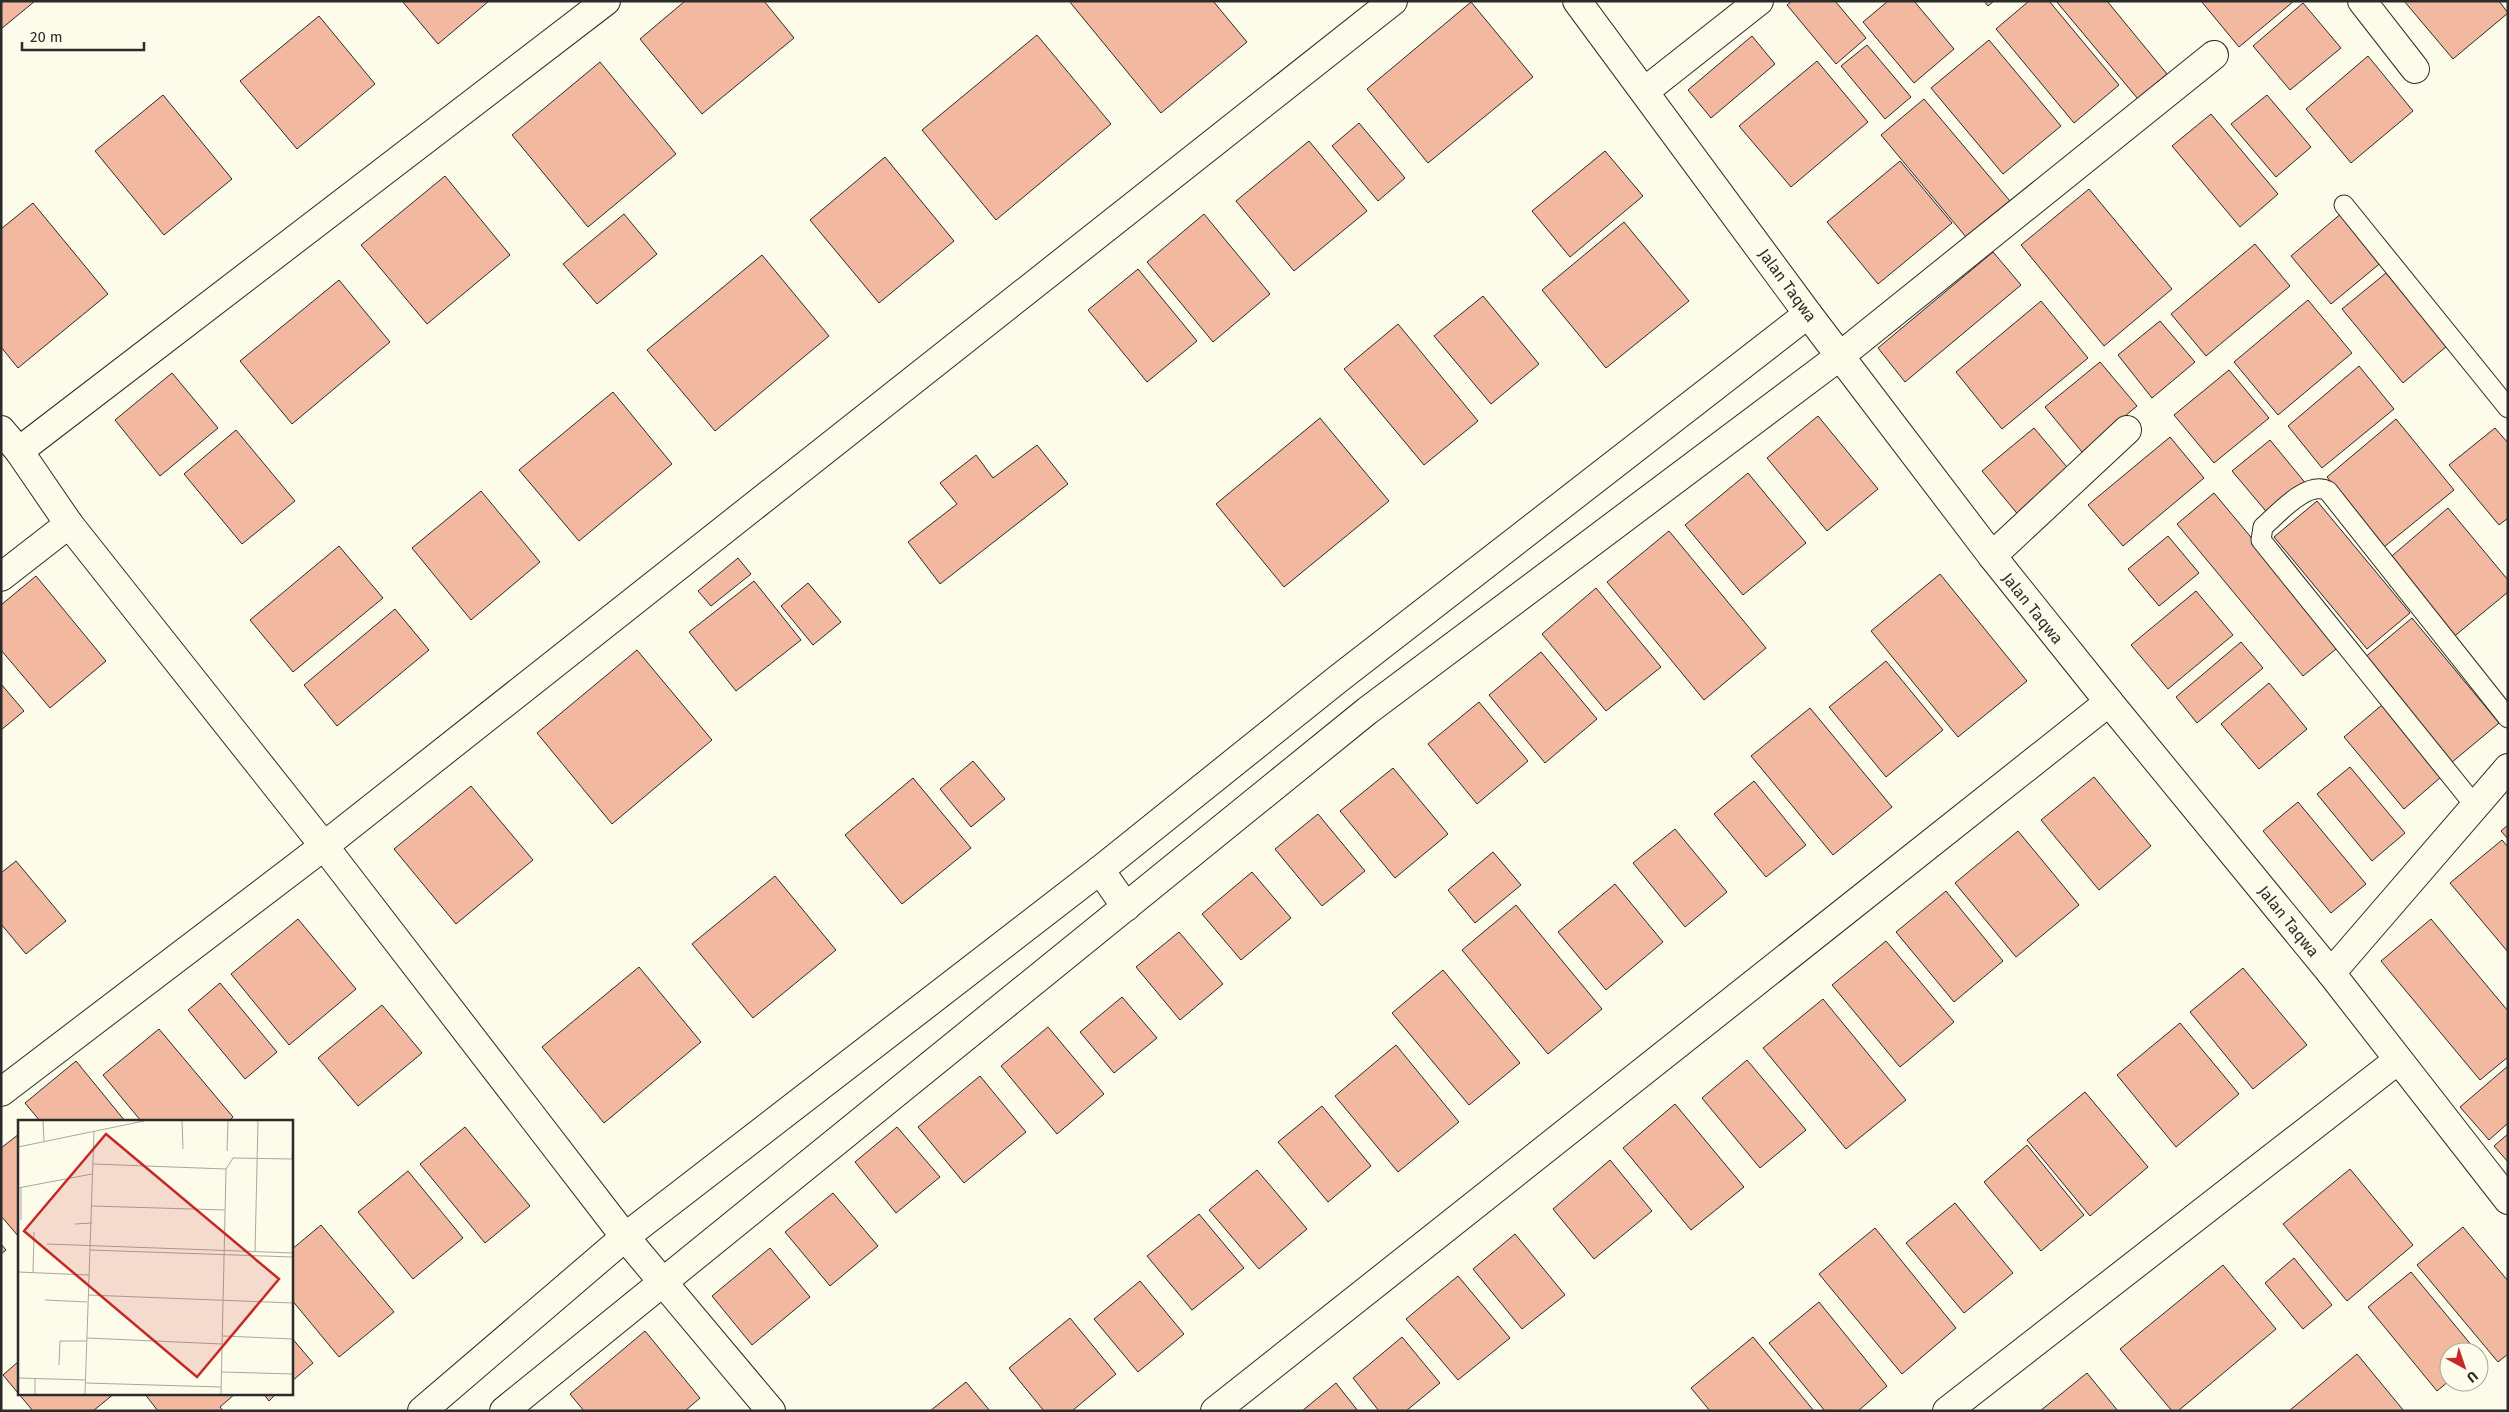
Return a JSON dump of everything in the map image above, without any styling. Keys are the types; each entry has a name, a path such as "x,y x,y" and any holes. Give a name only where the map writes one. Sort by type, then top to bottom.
{"street":[{"path":"18,451 606,1"},
{"path":"1,1092 324,846 1394,1"},
{"name":"Jalan Taqwa","path":"1577,1 1808,314 1992,556 2331,973 2508,1200"},
{"path":"1645,91 1759,1"},
{"path":"2362,1 2415,69"},
{"path":"504,1411 1367,711 1840,356 2214,55"},
{"path":"422,1411 625,1237 1100,870 1338,679 1808,314"},
{"path":"1,430 69,524 324,846 625,1237 771,1411"},
{"path":"1992,556 2127,430"},
{"path":"1,577 69,524"},
{"path":"1338,679 1367,711"},
{"path":"1215,1411 2109,702"},
{"path":"2331,973 2508,768"},
{"path":"1100,870 1126,907"},
{"path":"1948,1411 2398,1060"}],"lane":[{"path":"2344,205 2508,408"},
{"path":"2476,806 2261,540 2263,528 2303,492 2315,487 2328,491 2508,718"}],"building":[{"path":"1,1 35,1 1,29"},
{"path":"402,1 489,1 438,44"},
{"path":"685,1 764,1 794,38 702,114 640,39"},
{"path":"1069,1 1213,1 1247,42 1161,113"},
{"path":"1792,1 1835,1 1866,38 1836,64 1787,5"},
{"path":"1888,1 1914,1 1954,49 1914,83 1863,22"},
{"path":"1984,1 1994,1 1988,6"},
{"path":"2029,1 2049,1 2119,85 2074,123 1996,29"},
{"path":"2056,1 2107,1 2167,74 2138,99"},
{"path":"2201,1 2294,1 2239,47"},
{"path":"2404,1 2499,1 2508,13 2453,59"},
{"path":"1471,2 1533,77 1428,163 1367,89"},
{"path":"2303,3 2341,48 2290,90 2253,46"},
{"path":"319,16 375,84 297,149 240,81"},
{"path":"1037,35 1111,124 996,220 922,130"},
{"path":"1752,36 1775,64 1711,118 1688,90"},
{"path":"1989,40 2061,126 2003,174 1931,88"},
{"path":"1867,45 1911,97 1885,119 1841,66"},
{"path":"2368,56 2413,111 2351,163 2306,109"},
{"path":"1817,61 1868,122 1791,187 1739,126"},
{"path":"600,62 676,154 588,227 512,135"},
{"path":"163,95 232,179 164,235 95,151"},
{"path":"2267,95 2311,147 2276,177 2231,124"},
{"path":"1924,99 2010,201 1966,237 1881,135"},
{"path":"2211,114 2278,194 2240,227 2172,146"},
{"path":"1359,123 1405,178 1378,201 1332,146"},
{"path":"1309,141 1367,211 1294,271 1236,201"},
{"path":"1605,151 1643,196 1570,257 1532,211"},
{"path":"885,157 954,241 879,303 810,220"},
{"path":"1900,161 1952,223 1878,284 1827,222"},
{"path":"445,176 510,255 427,324 361,245"},
{"path":"2089,189 2172,289 2104,346 2021,245"},
{"path":"33,203 108,294 18,368 1,347 1,229"},
{"path":"2343,212 2383,261 2331,304 2291,256"},
{"path":"624,214 657,254 597,304 563,264"},
{"path":"1204,214 1270,294 1213,342 1147,262"},
{"path":"1624,222 1689,301 1606,368 1542,290"},
{"path":"2255,244 2290,286 2206,356 2171,314"},
{"path":"1993,252 2021,285 1905,382 1878,348"},
{"path":"762,255 829,336 715,431 647,350"},
{"path":"1138,269 1197,341 1147,382 1088,310"},
{"path":"2386,273 2447,346 2403,383 2342,309"},
{"path":"339,280 390,342 292,424 240,361"},
{"path":"1483,296 1539,364 1491,404 1434,336"},
{"path":"2308,300 2352,353 2278,415 2234,362"},
{"path":"2041,301 2088,358 2002,429 1956,372"},
{"path":"2160,321 2195,362 2152,398 2118,355"},
{"path":"1398,324 1478,421 1424,465 1344,369"},
{"path":"2100,362 2137,406 2082,452 2045,407"},
{"path":"2359,366 2394,409 2322,468 2288,426"},
{"path":"2229,370 2269,418 2214,463 2174,415"},
{"path":"172,373 218,428 160,476 115,420"},
{"path":"613,392 672,464 579,541 519,470"},
{"path":"1818,416 1878,489 1827,531 1767,458"},
{"path":"1320,418 1389,501 1284,587 1216,504"},
{"path":"2396,419 2454,490 2384,547 2327,477"},
{"path":"2034,428 2072,473 2020,517 1982,471"},
{"path":"2495,428 2508,443 2508,518 2499,525 2449,465"},
{"path":"236,430 295,501 242,544 184,474"},
{"path":"2170,437 2204,478 2123,546 2088,505"},
{"path":"2270,440 2307,485 2270,516 2232,471"},
{"path":"1037,445 1068,484 940,584 908,542 957,504 940,483 976,455 993,478"},
{"path":"1748,473 1806,543 1743,595 1685,525"},
{"path":"481,491 540,562 471,620 412,548"},
{"path":"2214,493 2341,645 2303,676 2177,524"},
{"path":"2317,501 2410,613 2367,649 2274,537"},
{"path":"2448,508 2508,580 2508,592 2451,639 2386,561"},
{"path":"1669,531 1766,648 1704,700 1607,582"},
{"path":"2168,536 2199,573 2159,606 2128,569"},
{"path":"339,546 383,598 293,672 250,620"},
{"path":"738,558 751,574 711,606 698,591"},
{"path":"1940,574 2027,681 1958,737 1871,631"},
{"path":"36,576 106,661 50,708 1,650 1,605"},
{"path":"754,581 801,640 736,691 689,632"},
{"path":"808,583 841,622 813,645 781,606"},
{"path":"1596,588 1661,667 1606,711 1542,634"},
{"path":"2196,591 2233,635 2168,689 2131,645"},
{"path":"395,609 429,650 337,726 304,685"},
{"path":"2412,618 2499,723 2451,763 2363,659"},
{"path":"2241,642 2263,668 2197,723 2176,697"},
{"path":"637,650 712,740 612,824 537,733"},
{"path":"1541,652 1597,719 1545,763 1489,695"},
{"path":"1886,661 1943,730 1886,777 1829,707"},
{"path":"2269,683 2307,729 2259,769 2221,724"},
{"path":"1,684 24,711 1,730"},
{"path":"1479,702 1528,761 1477,804 1428,744"},
{"path":"2382,705 2441,777 2404,809 2344,737"},
{"path":"1810,708 1892,807 1833,855 1751,756"},
{"path":"973,761 1005,799 971,827 940,789"},
{"path":"2350,767 2405,833 2372,861 2317,794"},
{"path":"1393,768 1448,834 1395,878 1340,811"},
{"path":"2094,777 2151,846 2099,890 2041,820"},
{"path":"913,778 971,848 902,904 845,835"},
{"path":"1754,781 1806,845 1766,877 1714,814"},
{"path":"471,786 533,860 456,924 394,849"},
{"path":"2298,802 2366,884 2331,913 2263,831"},
{"path":"1318,814 1365,871 1322,906 1275,849"},
{"path":"2508,825 2508,839 2501,831"},
{"path":"1675,829 1727,892 1685,927 1633,863"},
{"path":"2018,831 2079,905 2016,957 1955,883"},
{"path":"2502,840 2508,847 2508,952 2450,883"},
{"path":"1493,852 1521,885 1475,923 1448,890"},
{"path":"16,861 66,921 26,954 1,924 1,873"},
{"path":"1252,872 1291,918 1241,960 1202,914"},
{"path":"775,876 836,950 753,1018 692,944"},
{"path":"1615,884 1663,942 1606,990 1558,932"},
{"path":"1946,891 2003,961 1954,1002 1896,932"},
{"path":"1516,905 1602,1009 1548,1054 1462,950"},
{"path":"298,919 356,989 289,1045 231,974"},
{"path":"2431,919 2508,1011 2508,1057 2480,1080 2381,961"},
{"path":"1179,932 1223,984 1180,1020 1136,967"},
{"path":"1886,941 1954,1022 1900,1067 1832,985"},
{"path":"639,967 701,1042 604,1123 542,1047"},
{"path":"2243,968 2307,1045 2253,1089 2190,1012"},
{"path":"1443,970 1520,1063 1469,1105 1392,1013"},
{"path":"220,983 277,1052 245,1079 188,1010"},
{"path":"1122,997 1157,1038 1114,1073 1080,1032"},
{"path":"1823,999 1906,1100 1846,1149 1763,1048"},
{"path":"382,1005 422,1053 358,1106 318,1058"},
{"path":"2180,1023 2239,1094 2176,1147 2117,1075"},
{"path":"1048,1027 1104,1094 1057,1134 1001,1066"},
{"path":"159,1029 233,1117 230,1120 140,1120 103,1075"},
{"path":"1396,1045 1459,1122 1398,1172 1335,1096"},
{"path":"1747,1060 1806,1130 1760,1168 1702,1098"},
{"path":"76,1061 124,1120 39,1120 25,1103"},
{"path":"2508,1066 2508,1123 2489,1140 2460,1107"},
{"path":"980,1076 1026,1132 964,1183 918,1127"},
{"path":"2085,1092 2148,1167 2090,1216 2027,1140"},
{"path":"1675,1104 1744,1187 1691,1230 1623,1148"},
{"path":"1322,1106 1371,1166 1328,1202 1278,1142"},
{"path":"465,1127 530,1206 485,1243 420,1164"},
{"path":"897,1127 940,1177 896,1213 855,1162"},
{"path":"2508,1134 2508,1162 2494,1146"},
{"path":"18,1135 18,1236 1,1216 1,1148"},
{"path":"2027,1145 2084,1215 2041,1251 1984,1182"},
{"path":"1610,1160 1652,1211 1594,1259 1553,1209"},
{"path":"2350,1169 2413,1245 2347,1301 2283,1224"},
{"path":"1257,1170 1307,1229 1259,1269 1209,1210"},
{"path":"408,1171 463,1238 413,1279 358,1212"},
{"path":"833,1193 878,1246 830,1286 785,1232"},
{"path":"1955,1203 2013,1273 1964,1313 1906,1243"},
{"path":"1199,1214 1244,1268 1192,1310 1147,1256"},
{"path":"321,1225 394,1312 339,1357 292,1300 292,1249"},
{"path":"2463,1227 2508,1281 2508,1354 2498,1362 2489,1351 2489,1342 2481,1342 2417,1265"},
{"path":"1875,1228 1956,1328 1902,1374 1819,1274"},
{"path":"1515,1234 1565,1295 1522,1329 1473,1269"},
{"path":"1,1244 6,1250 1,1254"},
{"path":"770,1248 810,1297 752,1345 712,1296"},
{"path":"2294,1258 2332,1305 2303,1329 2265,1283"},
{"path":"2223,1265 2276,1329 2178,1411 2172,1411 2120,1349"},
{"path":"2411,1272 2469,1342 2439,1342 2439,1389 2437,1391 2368,1307"},
{"path":"1458,1276 1510,1338 1458,1380 1406,1319"},
{"path":"1140,1281 1184,1334 1138,1372 1094,1319"},
{"path":"1819,1302 1887,1386 1858,1411 1825,1411 1769,1343"},
{"path":"1070,1318 1116,1374 1072,1411 1044,1411 1009,1368"},
{"path":"645,1331 700,1398 685,1411 584,1411 570,1394"},
{"path":"1402,1337 1440,1383 1406,1411 1379,1411 1353,1378"},
{"path":"1753,1337 1814,1411 1710,1411 1691,1388"},
{"path":"292,1338 313,1363 292,1381"},
{"path":"2357,1354 2404,1411 2289,1411"},
{"path":"18,1362 18,1393 3,1375"},
{"path":"2087,1373 2118,1411 2040,1411"},
{"path":"966,1382 990,1411 930,1411"},
{"path":"1336,1383 1358,1411 1302,1411"},
{"path":"19,1394 114,1394 93,1411 33,1411"},
{"path":"145,1394 235,1394 220,1407 223,1411 158,1411"},
{"path":"264,1394 276,1394 269,1401"}]}
